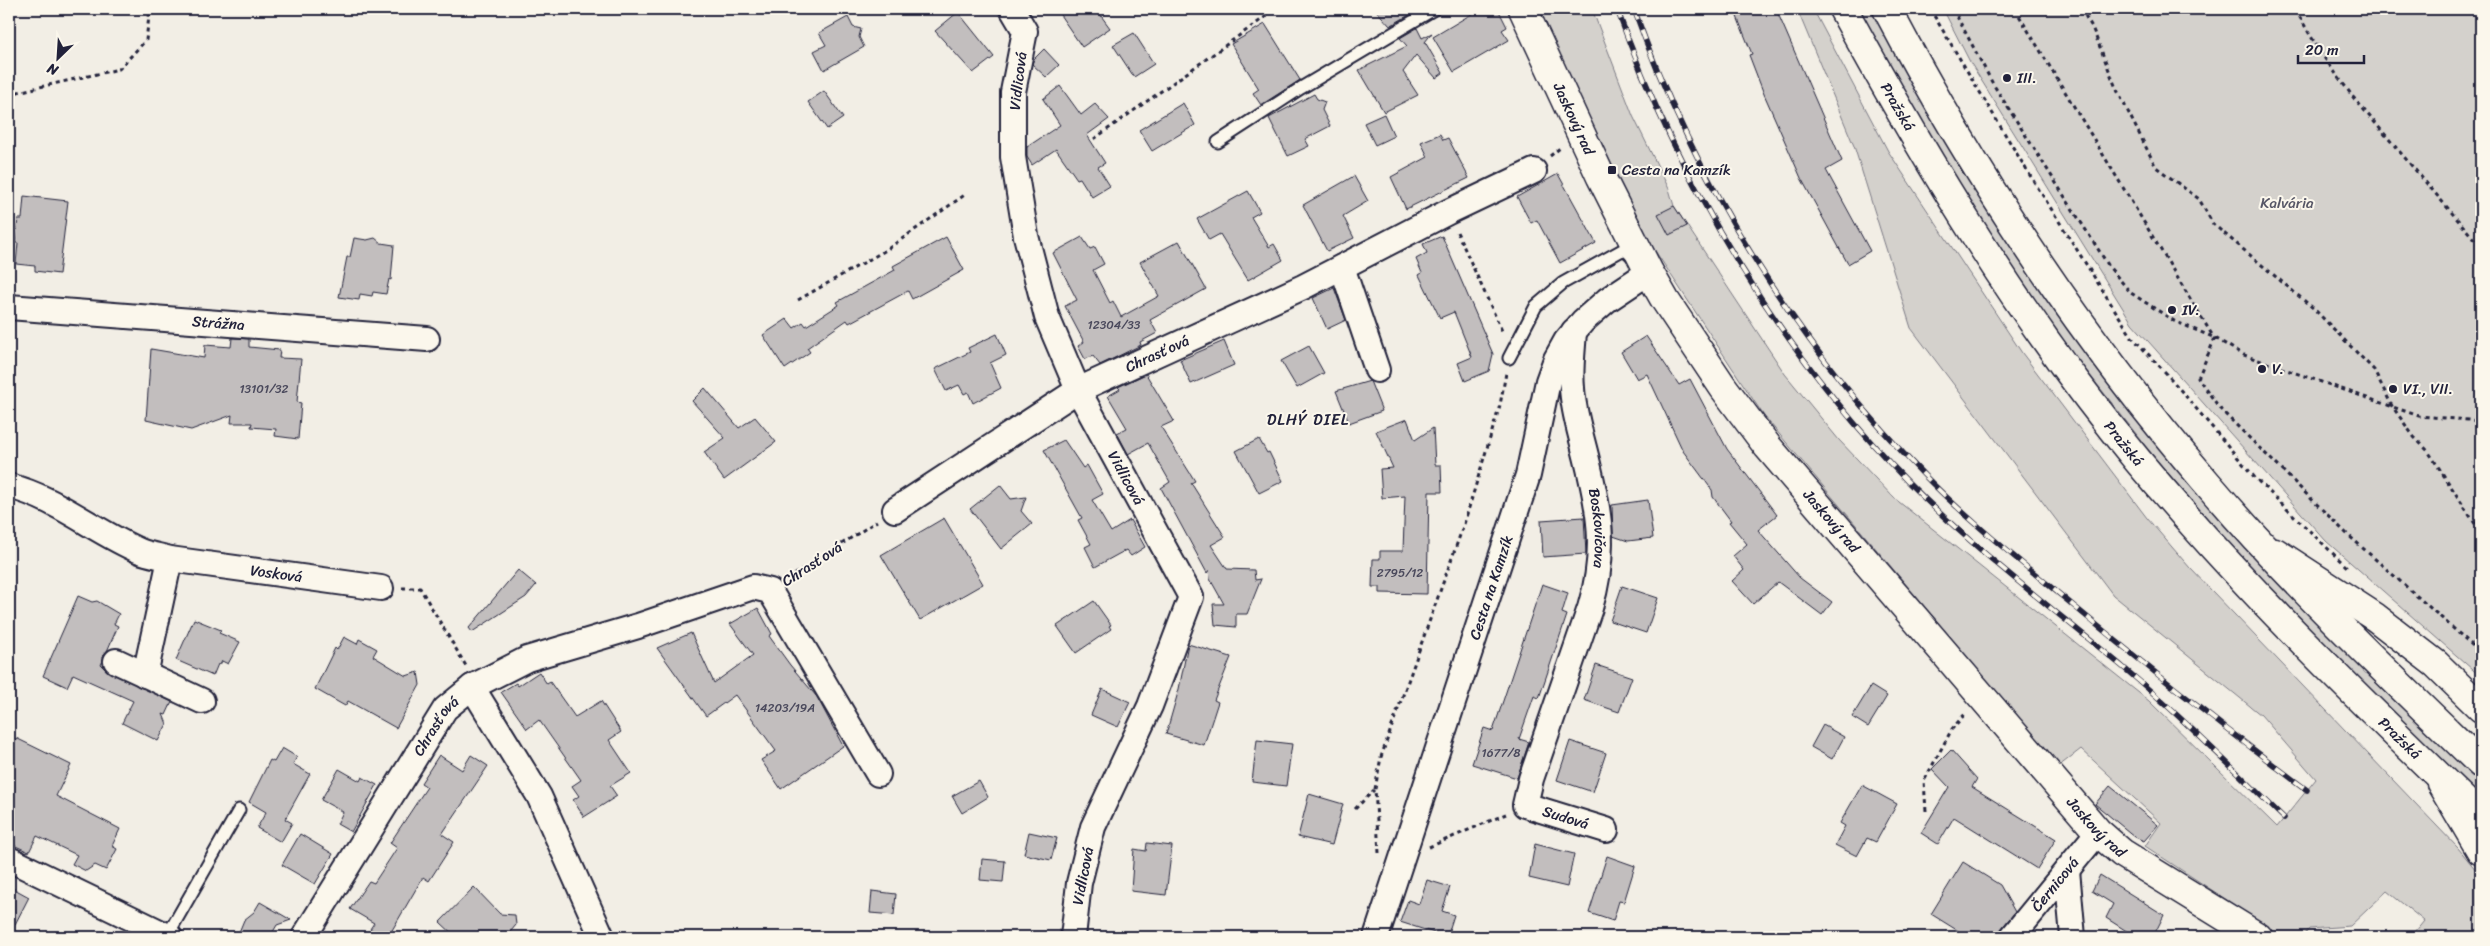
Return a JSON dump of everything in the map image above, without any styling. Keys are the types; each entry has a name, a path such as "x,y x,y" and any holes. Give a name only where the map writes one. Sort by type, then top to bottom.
{"main road":[{"name":"Jaskový rad","path":"1523,9 1601,177 1649,272 1665,300 1757,434 2098,832 2122,854 2258,937"},
{"name":"Pražská","path":"1843,9 1885,87 1979,243 2085,394 2137,459 2231,568 2293,633 2481,817"},
{"path":"1887,9 1969,156 2060,294 2166,434 2260,542 2355,643 2481,764"},
{"path":"2260,542 2375,617 2436,664 2481,708"},
{"path":"2435,773 2481,852"}],"street":[{"name":"Vidlicová","path":"1012,9 1025,31 1013,92 1013,148 1021,240 1047,317 1078,390 1191,597 1150,706 1093,827 1079,883 1073,937"},
{"name":"Chrasťová","path":"895,510 1078,390 1342,267 1448,212 1534,171"},
{"path":"1342,267 1377,370"},
{"name":"Cesta na Kamzík","path":"1376,937 1528,475 1548,381 1556,359 1574,331 1607,300 1649,272"},
{"name":"Strážna","path":"9,307 38,307 427,339"},
{"name":"Boskovičova","path":"1525,805 1530,779 1595,592 1601,562 1601,536 1595,491 1571,386 1574,331"},
{"name":"Vosková","path":"9,486 43,498 141,551 170,559 381,588"},
{"path":"145,675 170,559"},
{"name":"Chrasťová","path":"304,937 445,710 472,687 527,659 638,626 752,587 770,591"},
{"path":"770,591 878,774"},
{"path":"116,661 202,701"},
{"path":"472,687 539,796 602,937"},
{"name":"Sudová","path":"1525,805 1606,830"},
{"name":"Černicová","path":"2012,937 2098,832"},
{"path":"9,859 168,937"},
{"path":"2067,870 2073,937"}],"lane":[{"path":"1218,142 1301,88 1434,9"},
{"path":"1509,358 1536,306 1563,283 1624,249 1649,272"},
{"path":"168,937 239,810"}],"path":[{"path":"9,94 119,68 146,40 150,9"},
{"path":"1930,9 2026,169 2132,338 2166,373 2256,479 2353,572"},
{"path":"1953,9 1993,84 2110,268 2131,293 2174,321 2215,338 2244,355 2419,416 2481,421"},
{"path":"2015,9 2215,338"},
{"path":"2081,9 2092,27 2116,88 2156,167 2199,199 2213,224 2313,308 2374,370 2392,406 2414,437 2428,451 2481,533"},
{"path":"2298,9 2298,14 2320,52 2353,97 2481,246"},
{"path":"1094,139 1268,15"},
{"path":"798,300 886,250 966,194"},
{"path":"1379,859 1374,789 1381,757 1464,524 1500,405 1509,358 1505,337 1448,212"},
{"path":"2215,338 2198,378 2221,410 2348,534 2481,653"},
{"name":"Chrasťová","path":"770,591 895,510"},
{"path":"420,588 464,661 472,687"},
{"path":"1926,811 1924,781 1952,729 1969,710"},
{"path":"1355,809 1374,789"},
{"path":"1443,843 1525,805"}],"green space":[{"path":"1538,9 1592,9 1633,116 1669,189 1674,206 1785,374 1839,440 1894,498 2149,701 2277,827 2316,779 2261,715 2113,595 1911,328 1854,146 1797,9 1813,9 1888,151 2022,353 2147,518 2190,568 2458,848 2481,876 2481,937 2411,937 2424,921 2387,891 2350,926 2309,929 2303,937 2283,937 2145,846 2161,823 2081,749 2059,766 1764,416 1646,237"},
{"path":"1859,9 1872,9 1930,116 2006,237 2163,452 2260,564 2351,657 2481,783 2481,798 2343,664 2254,572 2155,458 2060,337 1996,242 1920,122"},
{"name":"Kalvária","path":"1943,9 2481,9 2481,677 2326,541 2132,323 1970,62"}],"building":[{"path":"1056,9 1096,9 1110,28 1082,47"},
{"path":"1375,9 1405,9 1409,15 1390,26"},
{"path":"1480,9 1498,9 1507,27 1502,30 1509,40 1454,72 1433,37"},
{"path":"1734,9 1776,9 1842,161 1826,170 1870,251 1848,264 1801,178 1764,94 1749,55 1752,54"},
{"path":"958,12 994,57 973,73 935,31"},
{"path":"848,17 853,27 861,29 859,37 864,47 824,70 814,51 826,45 819,33"},
{"path":"1265,24 1300,80 1261,105 1253,93 1259,89 1231,44"},
{"path":"1417,28 1422,38 1432,33 1425,42 1443,73 1436,78 1416,55 1403,72 1418,95 1384,112 1359,70 1407,46 1400,38"},
{"path":"1134,33 1154,64 1134,77 1113,45"},
{"path":"1044,49 1059,65 1046,77 1032,64 1034,59"},
{"path":"1060,86 1081,115 1095,104 1109,119 1087,135 1105,163 1098,167 1110,186 1092,197 1080,178 1077,179 1056,149 1032,165 1027,157 1027,147 1060,125 1043,99"},
{"path":"824,91 843,118 827,129 808,102"},
{"path":"1314,94 1317,99 1325,102 1322,110 1330,126 1305,139 1309,146 1288,156 1269,118"},
{"path":"1183,103 1195,125 1152,151 1139,130"},
{"path":"1384,114 1394,136 1375,145 1364,123"},
{"path":"1440,134 1443,140 1448,138 1469,178 1406,209 1391,177 1428,157 1421,142"},
{"path":"1558,174 1596,243 1560,263 1537,220 1531,223 1517,197"},
{"path":"1354,176 1368,201 1343,216 1354,238 1327,251 1303,205"},
{"path":"1248,191 1260,212 1251,217 1269,247 1274,244 1283,260 1248,280 1220,234 1209,240 1197,219"},
{"path":"24,196 68,201 59,274 35,271 35,266 16,264 18,243 15,243 18,219 22,219"},
{"path":"1674,206 1687,226 1669,235 1658,214"},
{"path":"1442,236 1493,354 1489,371 1465,381 1458,363 1472,357 1454,312 1440,318 1419,275 1422,273 1416,259 1427,253 1423,244"},
{"path":"946,237 964,270 912,299 908,291 849,323 847,320 807,348 810,352 785,369 763,335 787,319 794,328 803,322 806,326 839,305 837,302 895,270 893,266"},
{"path":"1082,237 1090,249 1095,247 1104,264 1093,270 1110,303 1113,301 1121,317 1159,296 1140,262 1179,241 1206,289 1150,320 1157,333 1140,342 1141,345 1100,365 1093,356 1085,359 1078,346 1084,342 1065,306 1077,300 1053,253"},
{"path":"354,238 367,240 375,238 381,243 394,245 391,280 389,279 386,294 373,292 372,296 360,294 359,300 339,297 347,257 350,257"},
{"path":"1334,288 1346,320 1327,329 1313,298"},
{"path":"997,334 1006,355 990,363 1001,388 973,403 968,392 964,394 959,385 946,391 935,369 970,352 968,348"},
{"path":"1646,336 1679,385 1690,379 1727,449 1777,515 1758,530 1800,578 1832,602 1822,615 1778,582 1753,604 1732,581 1744,570 1733,556 1747,544 1729,522 1731,521 1713,497 1712,490 1683,451 1647,374 1637,379 1621,352"},
{"path":"232,338 249,339 249,347 280,350 279,358 301,359 297,402 301,403 298,439 275,436 276,429 251,427 252,423 231,423 232,415 191,430 146,420 151,349 204,358 205,345 231,347"},
{"path":"1224,341 1234,365 1191,384 1180,360"},
{"path":"1309,346 1324,373 1297,388 1281,361"},
{"path":"1146,374 1174,421 1161,427 1195,481 1191,483 1225,537 1211,545 1227,569 1254,570 1255,580 1261,579 1247,614 1236,614 1236,627 1215,625 1213,604 1224,604 1210,579 1209,570 1207,573 1161,488 1170,482 1148,443 1128,454 1117,433 1127,428 1108,396 1120,389 1118,387"},
{"path":"1370,381 1382,411 1349,423 1336,391"},
{"path":"705,388 739,428 755,417 776,442 724,480 704,452 725,438 692,401"},
{"path":"1407,419 1415,440 1433,428 1435,465 1441,465 1442,492 1429,492 1427,594 1380,593 1380,587 1372,587 1373,559 1380,559 1380,551 1403,551 1405,496 1382,498 1380,469 1393,468 1376,431"},
{"path":"1259,439 1267,453 1269,452 1283,481 1259,493 1236,451"},
{"path":"1064,440 1083,468 1087,465 1103,494 1092,500 1111,532 1130,520 1145,547 1131,556 1126,550 1095,567 1085,547 1091,544 1078,520 1082,518 1044,450"},
{"path":"1000,485 1011,499 1026,497 1021,511 1032,524 1001,549 970,509"},
{"path":"1648,500 1653,538 1628,541 1613,536 1612,505"},
{"path":"1584,517 1586,554 1543,557 1541,520"},
{"path":"944,518 983,584 920,620 881,555"},
{"path":"518,570 536,585 526,597 472,632 469,628"},
{"path":"1542,584 1568,593 1562,613 1567,615 1539,698 1534,696 1519,739 1529,742 1517,778 1472,764 1484,728 1493,731"},
{"path":"1622,586 1658,598 1646,633 1610,621"},
{"path":"78,596 92,602 97,601 119,614 114,624 118,626 101,665 105,669 172,702 166,715 163,714 167,724 158,741 122,723 133,701 73,674 67,687 43,676"},
{"path":"1094,601 1111,625 1109,626 1111,629 1076,653 1057,626"},
{"path":"758,608 772,634 769,636 817,697 843,746 781,789 761,760 776,751 735,695 706,716 657,648 691,633 714,683 753,655 730,624"},
{"path":"194,619 221,630 219,633 240,642 228,664 222,661 220,665 218,664 213,676 176,660"},
{"path":"344,637 357,644 359,639 377,649 373,656 406,676 418,672 420,685 396,728 348,701 345,706 315,689 335,648 337,650"},
{"path":"1188,644 1231,657 1214,700 1218,702 1204,745 1166,734 1179,689"},
{"path":"1596,665 1632,677 1619,712 1584,700"},
{"path":"539,672 547,684 550,682 575,717 601,701 621,732 609,740 631,773 610,786 617,796 584,817 573,800 579,796 572,786 581,780 539,720 527,729 501,692 516,683 518,686"},
{"path":"1871,686 1887,696 1868,727 1852,717"},
{"path":"1102,689 1130,702 1118,727 1091,715"},
{"path":"1823,725 1844,737 1832,759 1811,747"},
{"path":"16,738 71,765 56,796 120,829 112,846 117,849 106,870 95,865 86,871 72,864 77,855 37,836 29,852 9,843 9,754"},
{"path":"1257,740 1292,744 1286,786 1252,782"},
{"path":"1570,741 1606,753 1593,792 1557,780"},
{"path":"282,748 297,757 293,764 310,774 285,819 292,823 281,842 257,828 266,812 249,802 270,760 274,762"},
{"path":"1951,750 1977,779 1972,787 2056,839 2037,869 1954,817 1938,844 1921,833 1949,787 1932,769"},
{"path":"439,755 462,770 471,755 488,766 442,834 454,842 429,881 423,877 391,932 385,937 370,929 374,923 350,909 369,881 374,883 397,848 390,843 427,787 421,783"},
{"path":"339,769 360,781 362,777 377,785 351,832 337,824 343,812 321,800"},
{"path":"979,781 988,797 962,813 952,796"},
{"path":"1862,785 1897,804 1876,842 1867,838 1857,856 1835,845 1845,826 1840,823"},
{"path":"2110,786 2158,825 2144,841 2135,837 2095,804"},
{"path":"1309,794 1343,804 1332,845 1298,837"},
{"path":"1029,832 1057,838 1051,860 1024,854"},
{"path":"300,834 333,854 315,884 282,865"},
{"path":"1147,843 1172,846 1166,895 1131,891 1134,849 1146,851"},
{"path":"1535,844 1574,854 1567,887 1529,878"},
{"path":"1607,856 1635,866 1624,902 1619,901 1613,921 1589,913"},
{"path":"982,859 1005,861 1003,882 980,880"},
{"path":"1963,862 2000,885 2015,912 2001,929 1999,937 1968,937 1931,914"},
{"path":"2100,875 2164,915 2153,937 2136,937 2106,918 2113,904 2092,891"},
{"path":"1427,880 1450,887 1442,911 1454,915 1447,937 1400,922 1408,900 1419,904"},
{"path":"9,886 29,897 9,936"},
{"path":"474,887 500,914 515,915 516,925 506,937 456,937 440,922"},
{"path":"872,891 896,894 894,915 870,913"},
{"path":"260,902 291,920 277,925 270,937 237,937 244,920 254,912"}],"railway":[{"path":"1617,9 1642,74 1671,138 1703,201 1738,262 1776,321 1818,378 1862,432 1934,508 2014,578 2145,686 2284,818"},
{"path":"1634,9 1659,73 1687,136 1719,198 1754,258 1792,316 1833,371 1877,424 1940,491 1992,538 2153,671 2307,790"}],"place":[{"name":"III.","path":"2007,78"},
{"name":"Cesta na Kamzík","path":"1612,170"},
{"name":"IV.","path":"2172,310"},
{"name":"V.","path":"2262,369"},
{"name":"VI., VII.","path":"2393,389"}],"district":[{"name":"DLHÝ DIEL","path":"1308,419"}]}
